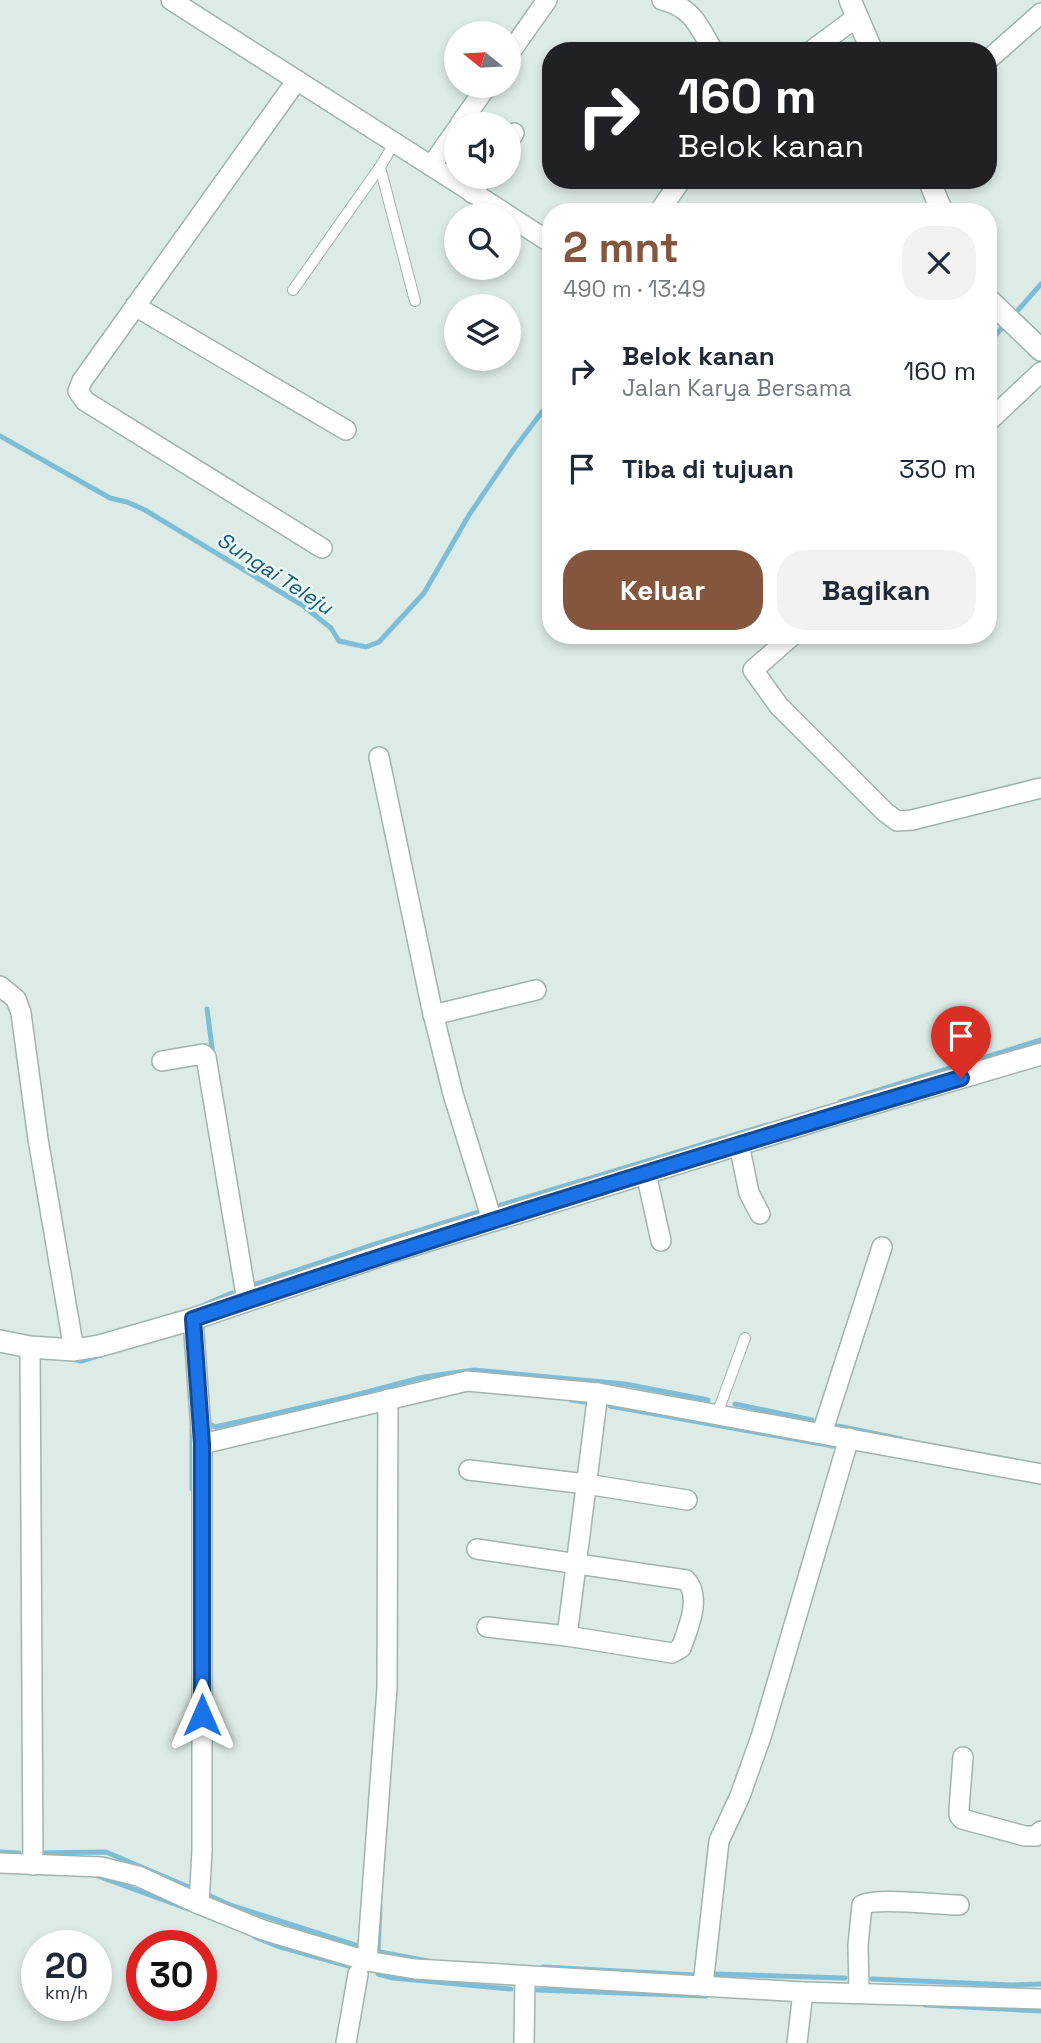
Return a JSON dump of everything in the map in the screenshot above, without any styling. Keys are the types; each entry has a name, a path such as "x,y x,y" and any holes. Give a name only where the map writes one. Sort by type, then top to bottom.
{"street":[{"path":"172,0 431,166 444,171"},
{"path":"522,36 547,0"},
{"path":"662,0 678,4 687,10 707,42"},
{"path":"820,42 853,8 868,42"},
{"path":"997,52 1041,13"},
{"path":"297,80 80,383 78,391 81,397 322,548"},
{"path":"431,166 444,148"},
{"path":"482,189 495,203"},
{"path":"521,224 542,237"},
{"path":"135,306 346,430"},
{"path":"997,308 1041,350"},
{"path":"997,413 1041,372"},
{"path":"783,644 753,670 779,706 897,821 912,820 1041,788"},
{"path":"379,757 433,1015 453,1094 492,1220"},
{"path":"0,986 16,999 21,1013 38,1139 74,1350"},
{"path":"433,1015 536,990"},
{"path":"162,1060 201,1053 206,1057 247,1301"},
{"path":"0,1341 30,1347 74,1350 99,1346 193,1319 492,1220 1041,1054"},
{"path":"739,1144 748,1193 761,1214"},
{"path":"646,1173 661,1241"},
{"path":"822,1433 882,1247"},
{"path":"193,1319 202,1444 202,1851 199,1904"},
{"path":"30,1347 33,1865"},
{"path":"202,1444 467,1381 598,1393 1041,1474"},
{"path":"567,1636 598,1393"},
{"path":"346,2043 362,1968 387,1688 388,1399"},
{"path":"703,1986 719,1841 740,1796 762,1734 849,1438"},
{"path":"469,1470 687,1500"},
{"path":"477,1549 686,1580 692,1587 694,1599 681,1648 672,1653 567,1636 487,1627"},
{"path":"963,1757 959,1810 962,1819 1025,1836 1036,1836 1041,1831"},
{"path":"0,1863 101,1867 115,1870 362,1968 803,1992 1041,1999"},
{"path":"859,1992 858,1945 862,1905 882,1902 960,1905"},
{"path":"524,1977 524,2043"},
{"path":"797,2043 803,1992"}],"lane":[{"path":"293,289 395,142"},
{"path":"380,167 415,302"},
{"path":"717,1414 745,1338"}],"waterway":[{"name":"Sungai Teleju","path":"1013,316 1041,284"},
{"name":"Sungai Teleju","path":"997,334 1006,323"},
{"name":"Sungai Teleju","path":"0,436 110,498 145,510 302,605 331,628 339,641 366,647 379,642 424,593 469,515 542,412"},
{"path":"207,1009 213,1055"},
{"path":"840,1102 1041,1040"},
{"path":"501,1205 767,1125"},
{"path":"250,1286 479,1212"},
{"path":"206,1304 232,1293"},
{"path":"70,1359 81,1361 101,1355"},
{"path":"206,1422 215,1427 424,1377 474,1370 625,1384 708,1400"},
{"path":"571,1400 584,1402"},
{"path":"735,1404 812,1420"},
{"path":"610,1406 833,1446"},
{"path":"838,1426 901,1439"},
{"path":"192,1429 192,1489"},
{"path":"0,1852 19,1853"},
{"path":"37,1853 106,1852 191,1888"},
{"path":"95,1875 188,1909"},
{"path":"208,1895 230,1905 355,1945"},
{"path":"378,1952 380,1907"},
{"path":"255,1937 352,1967"},
{"path":"380,1952 428,1961"},
{"path":"543,1967 694,1975"},
{"path":"378,1974 393,1978 511,1989"},
{"path":"716,1974 845,1978"},
{"path":"872,1979 1041,1984"},
{"path":"538,1990 706,1996"},
{"path":"925,2005 1041,2011"}],"route":[{"path":"202,1715 202,1444 193,1319 394,1251 961,1078"}]}
